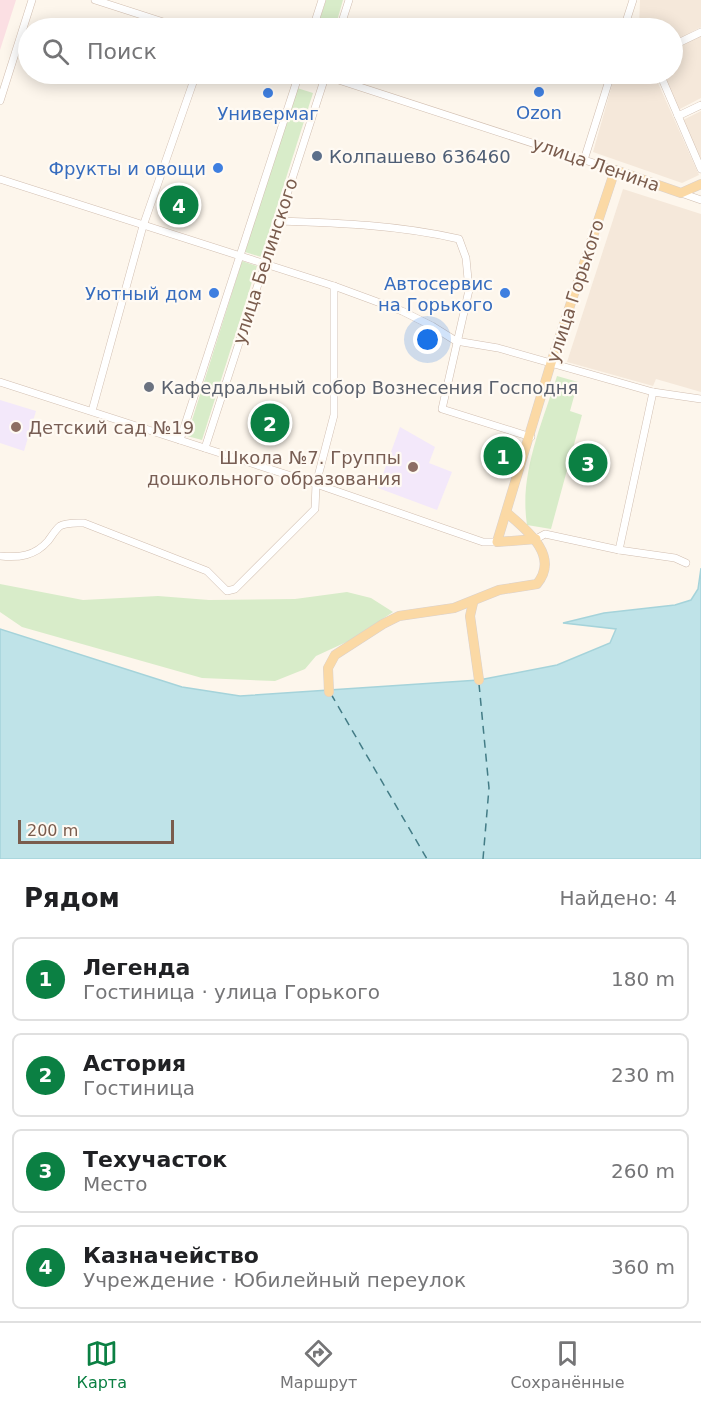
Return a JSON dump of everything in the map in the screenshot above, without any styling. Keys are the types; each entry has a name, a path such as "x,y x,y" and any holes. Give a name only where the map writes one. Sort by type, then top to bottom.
{"main road":[{"name":"улица Ленина","path":"615,170 681,193"},
{"name":"улица Горького","path":"498,542 551,363 615,170"},
{"path":"681,193 701,184"},
{"path":"329,692 328,668 335,655 352,642 399,616 472,603 480,597 500,590 537,584 543,577 543,552 536,539 507,513"},
{"path":"498,542 536,539"},
{"path":"472,603 470,616 479,680"}],"street":[{"path":"26,18 32,0"},
{"path":"95,0 151,18"},
{"path":"316,18 322,0"},
{"path":"343,18 349,0"},
{"path":"627,18 633,0"},
{"path":"683,41 701,32"},
{"path":"0,101 18,44"},
{"path":"92,411 143,226 193,84"},
{"name":"улица Белинского","path":"180,440 296,84"},
{"name":"улица Белинского","path":"205,448 321,84"},
{"name":"улица Ленина","path":"354,84 615,170"},
{"path":"584,160 608,84"},
{"path":"664,84 701,169"},
{"path":"678,116 701,105"},
{"path":"0,179 334,286 402,311 456,341 498,348 653,392 701,399"},
{"name":"улица Ленина","path":"681,193 701,200"},
{"path":"278,221 354,223 420,230 459,239 466,258 469,290 442,409 531,436"},
{"path":"0,556 15,558 32,554 46,544 59,527 67,523 84,523 207,571 227,591 235,590 315,509 316,484 334,415 334,286"},
{"path":"0,382 316,484 483,542 498,542"},
{"path":"619,550 653,392"},
{"path":"536,539 545,534 619,550 675,558 686,563"}],"shaded area":[{"path":"0,0 16,0 0,50"},
{"path":"640,0 701,0 701,27 683,37 683,18 639,18"},
{"path":"701,36 701,98 678,110 666,84 683,84 683,45"},
{"path":"612,84 658,84 699,175 682,183 593,152"},
{"path":"701,111 701,159 683,120"},
{"path":"623,189 701,214 701,392 656,379 653,386 567,362"},
{"name":"Детский сад №19","path":"0,400 36,411 24,451 0,443"},
{"name":"Школа №7. Группы дошкольного образования","path":"400,427 435,447 429,463 452,472 437,510 378,488"}],"green space":[{"path":"326,0 343,0 338,18 320,18"},
{"path":"297,88 313,93 261,257 245,252"},
{"path":"242,261 257,266 202,440 187,436"},
{"path":"557,376 578,382 570,411 582,415 551,529 527,525 525,506 533,449"},
{"path":"0,584 83,600 158,596 209,600 295,599 347,592 371,598 393,612 353,639 316,656 305,669 275,681 202,678 22,627 0,612"}],"water":[{"path":"701,568 701,859 0,859 0,629 182,687 240,696 479,680 557,665 610,643 616,629 563,623 604,613 675,605 691,600 698,589"}],"ferry route":[{"path":"479,684 489,788 483,859"},
{"path":"331,694 427,859"}],"place":[{"name":"Ozon","path":"539,92"},
{"name":"Универмаг","path":"268,93"},
{"name":"Колпашево 636460","path":"317,156"},
{"name":"Фрукты и овощи","path":"218,168"},
{"name":"Казначейство","path":"179,205"},
{"name":"Уютный дом","path":"214,293"},
{"name":"Автосервис на Горького","path":"505,293"},
{"name":"Кафедральный собор Вознесения Господня","path":"149,387"},
{"name":"Астория","path":"270,423"},
{"name":"Детский сад №19","path":"16,427"},
{"name":"Легенда","path":"503,456"},
{"name":"Техучасток","path":"588,463"},
{"name":"Школа №7. Группы дошкольного образования","path":"413,467"}]}
